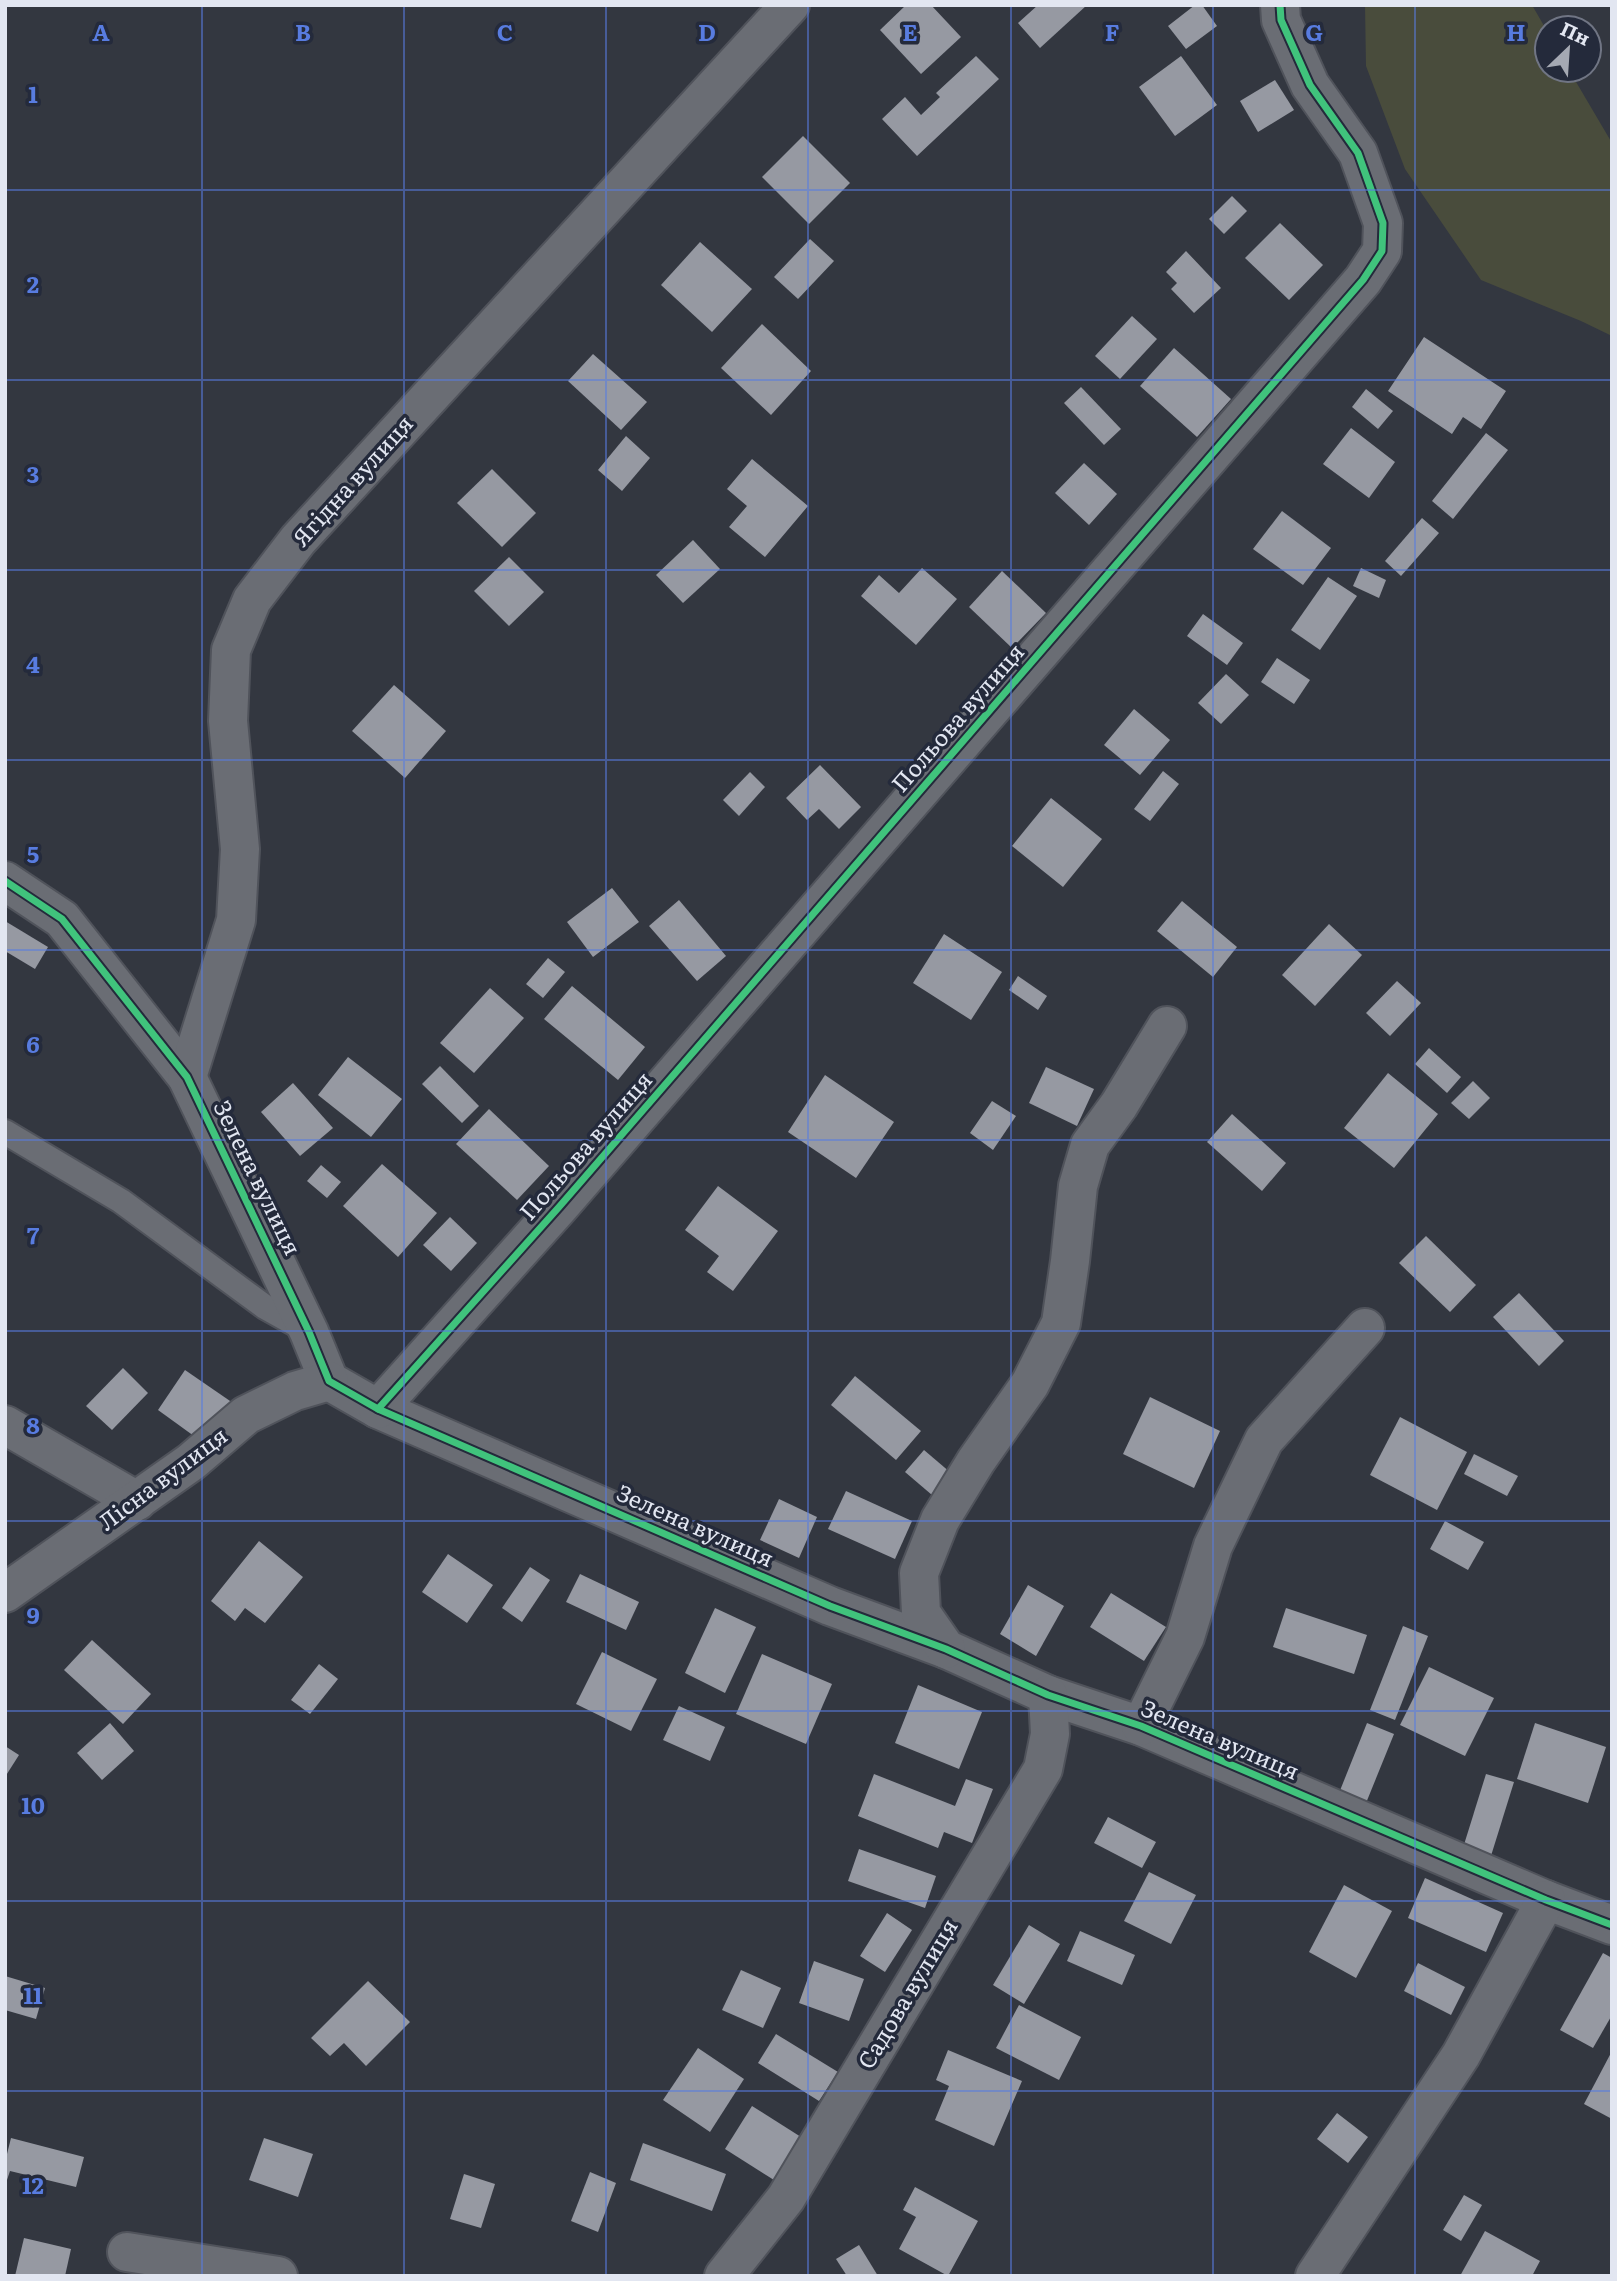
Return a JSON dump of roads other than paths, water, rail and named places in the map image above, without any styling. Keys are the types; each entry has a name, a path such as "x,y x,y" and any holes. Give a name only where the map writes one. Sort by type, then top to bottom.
{"street":[{"name":"Ягідна вулиця","path":"187,1077 236,919 240,849 228,721 231,650 251,600 298,540 790,5"},
{"name":"Польова вулиця","path":"378,1409 559,1207 1363,280 1382,251 1383,223 1358,153 1310,85 1281,20 1280,5"},
{"name":"Зелена вулиця","path":"5,881 62,919 187,1077 309,1332 329,1381 378,1409 830,1606 946,1649 1048,1695 1142,1726 1546,1900 1612,1925"},
{"path":"946,1649 921,1613 919,1573 940,1520 976,1461 1030,1384 1061,1323 1077,1186 1090,1145 1119,1105 1167,1026"},
{"path":"1142,1726 1185,1637 1213,1546 1264,1440 1365,1328"},
{"name":"Лісна вулиця","path":"5,1593 191,1462 246,1415 295,1391 329,1381"},
{"path":"5,1425 137,1501"},
{"name":"Садова вулиця","path":"724,2276 786,2198 1043,1769 1050,1734 1048,1695"},
{"path":"1315,2276 1461,2055 1546,1900"},
{"path":"127,2252 278,2276"}],"lane":[{"path":"5,1132 121,1201 265,1307 309,1332"}]}
